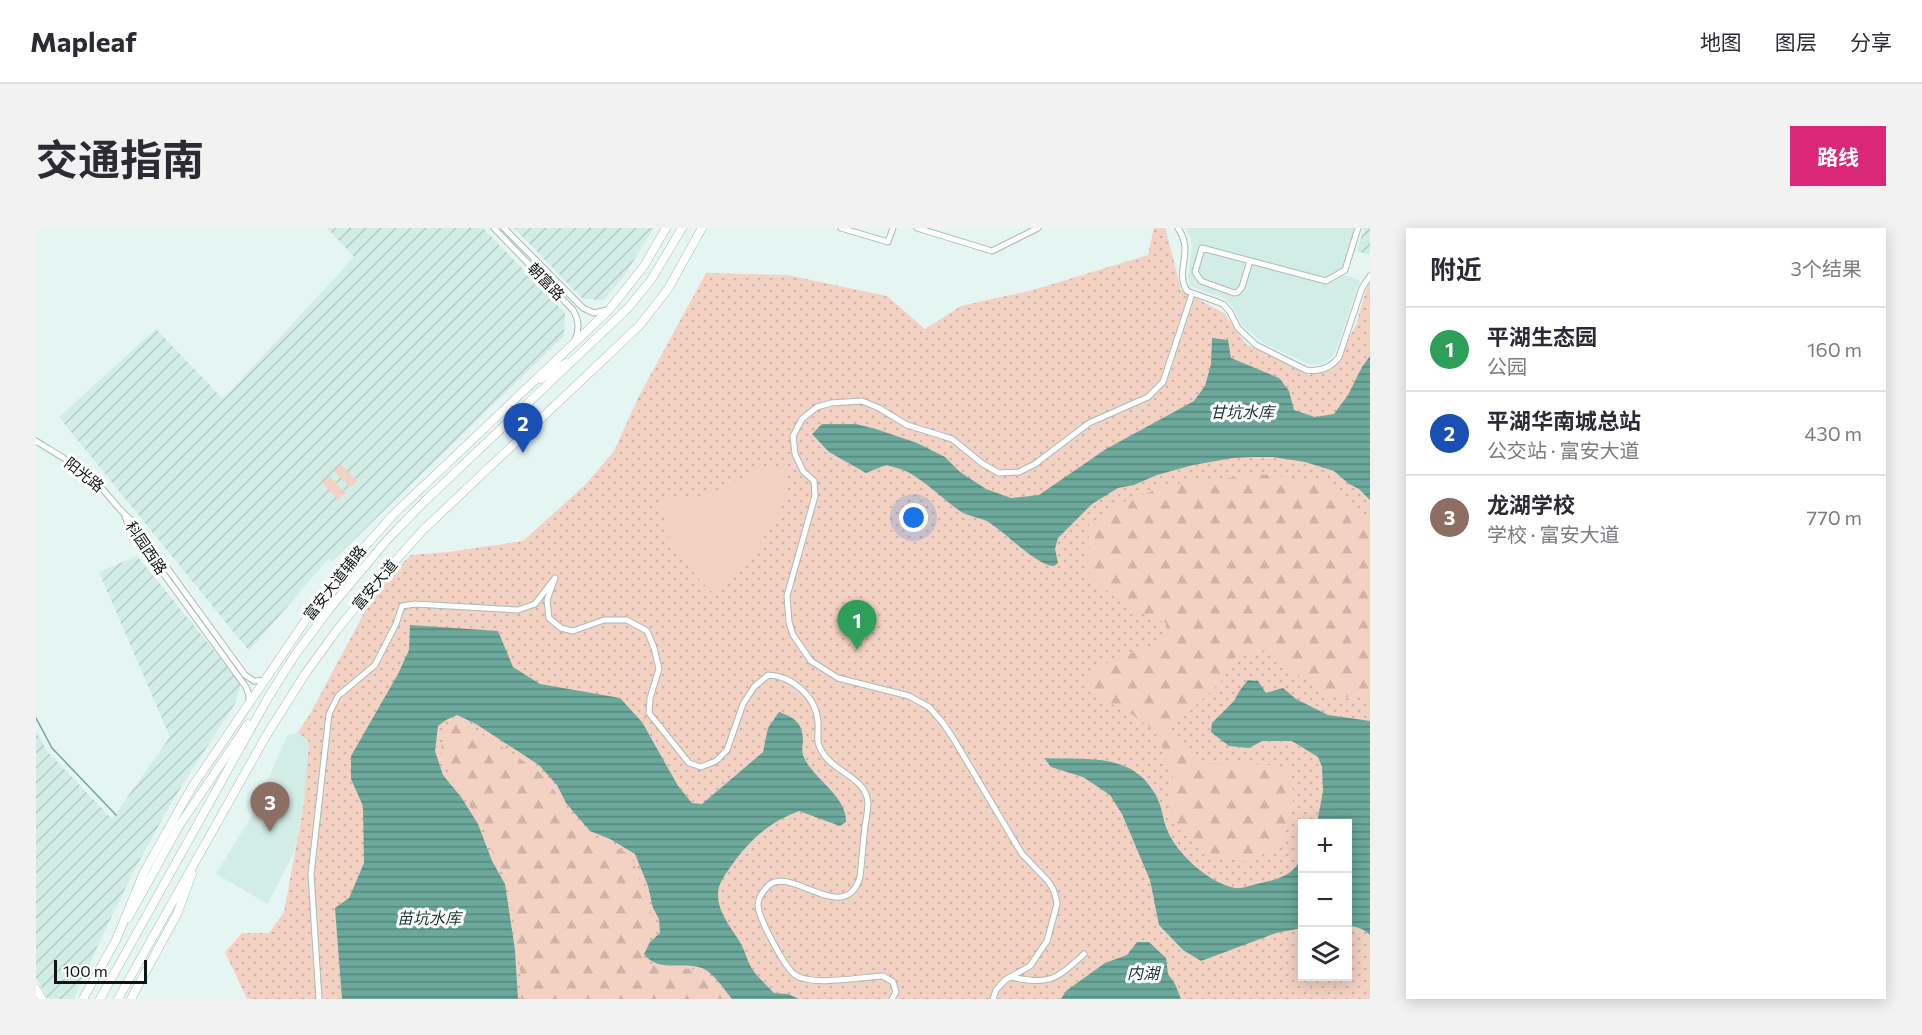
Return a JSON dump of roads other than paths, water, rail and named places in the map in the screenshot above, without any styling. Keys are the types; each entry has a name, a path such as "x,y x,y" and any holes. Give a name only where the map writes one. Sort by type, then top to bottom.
{"main road":[{"name":"富安大道辅路","path":"83,999 116,940 135,890 167,830 206,766 324,596 374,535 412,496 609,310 644,266 666,228"},
{"name":"富安大道","path":"100,999 283,673 330,608 400,527 641,294 682,228"},
{"name":"富安大道","path":"118,999 287,701 320,654 358,604 443,510 639,326 668,289 702,228"},
{"path":"524,390 584,350"},
{"path":"116,940 179,826 283,673"},
{"path":"130,999 177,914 199,855"},
{"path":"36,989 40,999"}],"street":[{"name":"朝富路","path":"494,228 573,310 578,328 573,344"},
{"name":"朝富路","path":"504,228 582,308 594,313 609,310"},
{"path":"841,228 888,242 893,228"},
{"path":"917,228 992,251 1038,228"},
{"path":"1178,228 1185,241 1182,276 1187,291 1223,304 1238,328 1262,349 1306,370 1315,371 1329,367 1339,357 1362,288 1370,276"},
{"path":"1250,261 1242,287 1238,292 1201,280 1195,272 1202,248 1326,281 1345,270 1358,228"},
{"path":"993,999 996,990 1011,977 1030,966 1047,941 1057,904 1053,889 1022,854 948,731 929,707 909,696 838,678 811,661 793,635 789,622 787,596 814,496 814,482 803,471 795,454 793,436 802,419 817,407 831,403 862,401 879,408 907,425 952,439 983,464 999,473 1019,472 1035,464 1089,423 1148,397 1163,382 1192,294"},
{"name":"阳光路","path":"36,441 94,480 125,516"},
{"name":"科园西路","path":"125,516 133,521 248,678 258,682 265,680"},
{"name":"科园西路","path":"125,516 128,525 246,687 249,703"},
{"path":"319,999 310,874 329,714 338,696 375,665 396,624 402,606 415,604 518,610 535,604 555,578 547,600 549,618 561,628 573,631 604,620 627,621 647,631 654,648 658,669 650,698 649,713 689,763 701,767 716,761 727,750 743,704 754,687 768,675 779,676 793,682 809,699 818,720 817,744 828,760 854,778 868,802 860,877 856,889 849,895 834,897 781,881 771,883 762,892 758,905 777,952 795,976 812,981 883,976 893,982 896,992 892,999"},
{"path":"1011,977 1027,981 1054,979 1066,972 1084,954"}],"water":[{"name":"甘坑水库","path":"1212,338 1228,340 1231,358 1279,378 1289,391 1294,410 1315,417 1334,414 1348,395 1370,356 1370,500 1334,471 1305,462 1273,457 1252,457 1193,465 1157,475 1134,485 1118,488 1092,504 1058,538 1055,549 1058,563 1054,566 1030,555 990,523 960,511 908,472 886,465 866,473 829,452 812,434 822,424 856,424 876,429 917,443 945,457 960,472 986,489 1011,498 1039,495 1106,449 1194,401 1205,386 1211,364"},
{"name":"苗坑水库","path":"410,625 498,631 513,667 540,684 620,698 642,722 678,786 692,803 702,804 763,752 768,728 779,712 797,722 802,730 803,755 813,771 841,803 846,822 840,826 799,811 777,821 759,834 736,859 719,887 718,901 755,973 774,993 788,994 799,999 732,999 714,977 702,968 663,965 650,960 644,954 650,942 660,933 659,919 653,908 648,886 635,854 610,839 590,831 566,803 557,785 539,765 476,724 457,715 438,726 435,751 443,775 461,797 478,824 492,861 505,884 515,950 518,999 342,999 335,908 349,898 364,863 363,806 351,779 351,756 398,674 409,650"},
{"path":"1248,680 1258,681 1266,693 1283,688 1296,699 1328,715 1370,721 1370,935 1360,928 1352,927 1352,819 1318,819 1323,791 1322,767 1318,757 1292,741 1262,741 1249,748 1229,746 1211,732 1212,723 1234,701"},
{"path":"1044,758 1117,763 1138,774 1160,803 1167,830 1178,848 1205,874 1225,885 1241,888 1278,879 1298,864 1298,929 1276,933 1201,961 1183,950 1159,925 1150,880 1122,814 1110,795 1083,777 1051,767"},
{"name":"内湖","path":"1137,942 1149,942 1166,958 1168,974 1181,999 1061,999 1066,991 1105,963 1127,955"}],"waterway":[{"path":"36,718 52,748 116,815"}],"place":[{"name":"平湖华南城总站","path":"523,453"},
{"name":"平湖生态园","path":"857,650"},
{"name":"龙湖学校","path":"270,832"}]}
